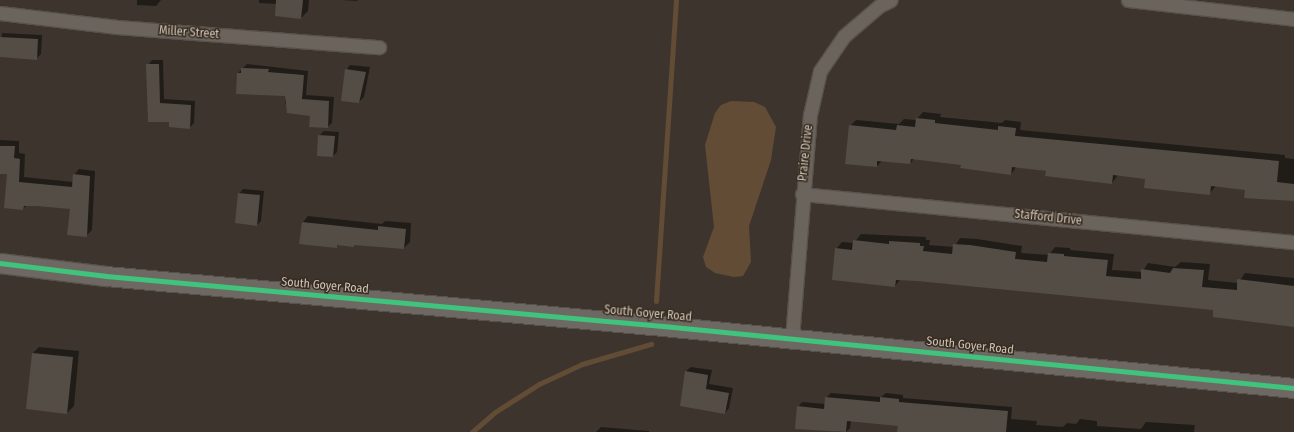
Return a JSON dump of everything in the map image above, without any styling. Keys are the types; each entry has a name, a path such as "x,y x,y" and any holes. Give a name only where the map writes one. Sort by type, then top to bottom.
{"street":[{"name":"Praire Drive","path":"792,338 802,194 810,115 820,71 844,36 879,6 891,0"},
{"path":"1128,0 1294,18"},
{"name":"Miller Street","path":"0,13 117,27 379,47"},
{"name":"Stafford Drive","path":"802,194 1294,242"},
{"name":"South Goyer Road","path":"0,262 106,276 792,338 1294,388"}],"shaded area":[{"path":"731,101 754,102 765,107 776,127 771,160 749,226 751,262 743,276 734,277 715,273 706,267 703,257 714,227 705,145 715,113 721,105"}],"building":[{"path":"276,0 303,0 301,19 275,16"},
{"path":"0,37 38,39 37,60 0,57"},
{"path":"146,64 159,64 160,103 191,105 190,129 169,127 169,122 148,122"},
{"path":"241,68 269,69 268,72 304,75 302,99 329,101 328,128 309,127 310,116 287,113 285,96 236,94 237,73 241,73"},
{"path":"345,69 366,72 359,103 341,101"},
{"path":"916,118 935,120 935,123 998,130 998,126 1016,128 1015,136 1279,161 1277,182 1294,184 1294,201 1244,198 1245,190 1211,186 1210,195 1144,188 1145,179 1113,175 1112,184 1045,176 1046,171 1012,167 1011,175 960,168 961,165 911,159 910,164 877,161 877,167 845,164 849,125 896,130 897,125 915,127"},
{"path":"318,135 335,136 333,157 317,156"},
{"path":"0,146 15,146 14,158 20,159 19,182 72,187 73,174 90,176 87,237 67,235 70,209 37,206 24,206 23,210 4,208 7,174 0,174"},
{"path":"238,193 260,195 257,226 235,223"},
{"path":"302,222 378,230 378,226 406,229 404,249 354,245 354,247 337,245 337,248 299,244"},
{"path":"853,240 889,244 889,241 920,243 920,246 924,246 923,251 952,254 953,244 970,245 1016,252 1015,259 1047,262 1048,253 1064,254 1064,256 1108,260 1106,276 1141,279 1141,269 1170,273 1173,268 1204,270 1202,287 1237,290 1237,279 1294,286 1294,327 1213,317 1213,310 917,281 896,280 895,287 832,280 835,248 852,250"},
{"path":"32,353 73,357 67,414 26,409"},
{"path":"685,371 708,375 706,389 729,393 725,414 680,406"},
{"path":"825,397 880,402 880,397 899,399 899,402 1008,411 1006,432 897,432 898,426 847,421 846,432 795,429 797,406 824,409"}],"waterway":[{"path":"656,301 676,0"},
{"path":"472,432 495,412 539,384 582,364 651,344"}],"cycle path":[{"path":"0,263 106,276 663,326 1294,388"}]}
